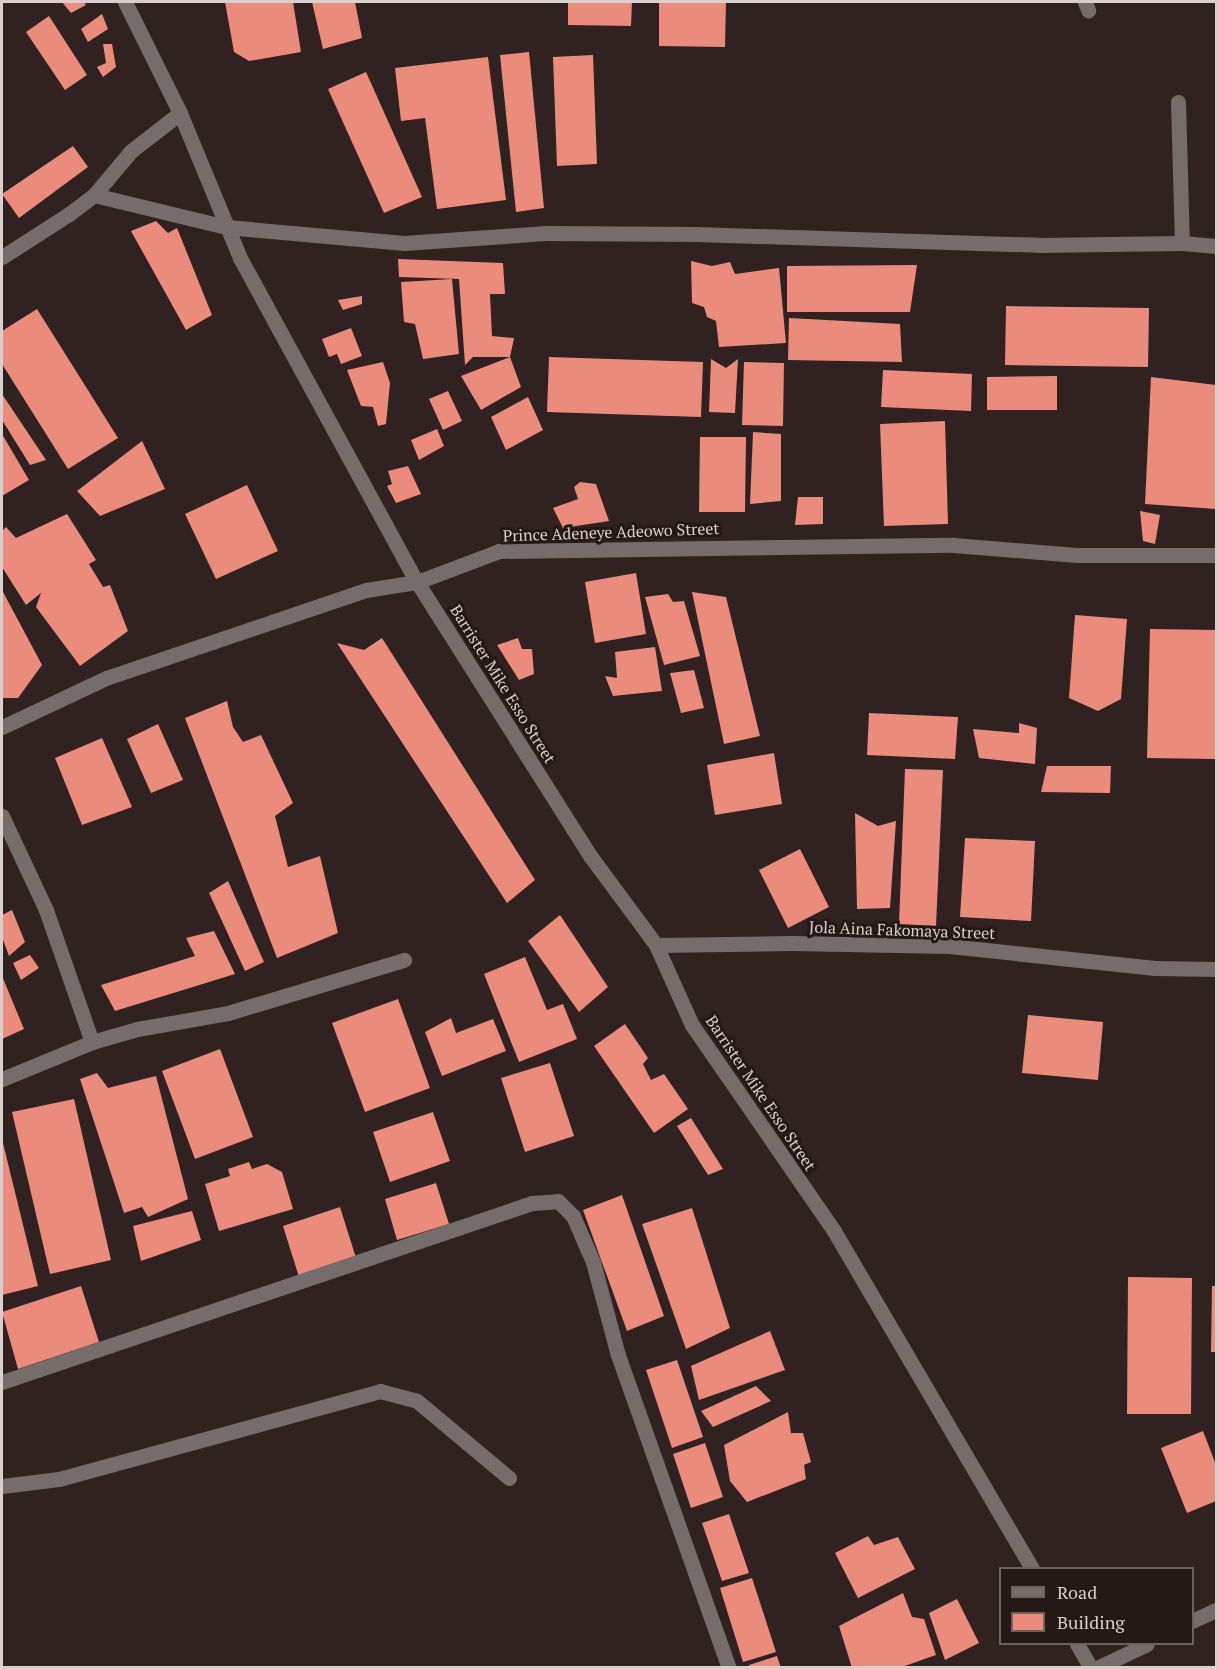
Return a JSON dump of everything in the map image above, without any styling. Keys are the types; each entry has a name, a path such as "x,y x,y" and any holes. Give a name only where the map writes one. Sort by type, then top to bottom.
{"street":[{"name":"Barrister Mike Esso Street","path":"125,2 180,113 240,258 417,582 591,857 656,945 692,1025 834,1232 1031,1567"},
{"path":"1178,102 1182,243"},
{"path":"2,257 94,195 131,152 180,113"},
{"path":"94,195 226,227 404,243 546,233 695,234 1039,245 1182,243 1216,246"},
{"name":"Prince Adeneye Adeowo Street","path":"2,727 106,678 366,590 417,582 499,551 953,545 1077,555 1216,555"},
{"path":"2,816 46,910 92,1042"},
{"name":"Jola Aina Fakomaya Street","path":"656,945 792,943 949,946 1155,968 1216,969"},
{"path":"2,1079 92,1042 137,1029 228,1013 404,960"},
{"path":"2,1382 532,1203 558,1201 573,1216 593,1262 618,1355 729,1668"},
{"path":"2,1486 59,1479 380,1391 417,1401 508,1478"},
{"path":"1194,1620 1216,1610"},
{"path":"1078,1645 1091,1668"},
{"path":"1097,1668 1145,1645"}],"building":[{"path":"62,2 84,2 86,5 71,13"},
{"path":"225,2 293,2 301,52 249,61 234,52"},
{"path":"312,2 355,2 362,38 323,49"},
{"path":"568,2 632,2 631,26 568,25"},
{"path":"659,2 726,2 725,47 659,46"},
{"path":"102,14 108,29 88,42 81,29"},
{"path":"49,16 87,75 65,90 26,32"},
{"path":"103,44 112,44 116,67 103,77 97,67 106,63"},
{"path":"529,52 544,208 516,212 500,55"},
{"path":"593,55 597,164 557,166 553,57"},
{"path":"488,57 506,200 437,209 425,118 401,121 395,68"},
{"path":"366,72 422,197 384,213 328,89"},
{"path":"73,146 88,167 19,218 2,194"},
{"path":"156,221 168,233 177,228 212,315 186,330 131,231"},
{"path":"398,259 503,263 505,294 490,294 492,336 514,338 510,357 473,357 465,365 459,279 399,277"},
{"path":"691,261 712,266 730,262 735,274 779,268 786,343 719,347 716,321 707,317 704,307 692,303"},
{"path":"917,265 910,312 787,312 787,266"},
{"path":"452,279 459,354 423,359 415,324 404,322 401,282"},
{"path":"362,296 362,304 343,310 338,300"},
{"path":"1006,306 1149,308 1148,367 1005,365"},
{"path":"37,309 118,438 68,469 2,364 2,331"},
{"path":"789,318 900,324 902,362 788,360"},
{"path":"351,328 362,356 341,364 337,354 329,357 322,339"},
{"path":"510,357 521,387 481,410 461,376"},
{"path":"549,357 703,362 701,417 547,412"},
{"path":"711,359 726,368 738,359 735,413 709,412"},
{"path":"383,362 390,383 386,424 378,426 373,407 361,406 347,370"},
{"path":"744,362 784,363 783,426 742,425"},
{"path":"883,370 972,374 971,411 881,407"},
{"path":"1057,376 1057,410 987,410 987,377"},
{"path":"1151,377 1216,385 1216,509 1145,504"},
{"path":"448,391 462,421 443,430 429,399"},
{"path":"2,394 46,460 30,465 2,420"},
{"path":"528,397 543,430 506,450 491,417"},
{"path":"945,421 948,524 884,526 880,424"},
{"path":"437,429 444,446 419,460 411,440"},
{"path":"753,432 781,434 781,501 750,504"},
{"path":"2,434 29,480 2,496"},
{"path":"700,437 746,437 745,512 699,512"},
{"path":"142,441 165,489 100,516 77,491"},
{"path":"408,466 421,494 396,503 387,486 392,484 388,471"},
{"path":"580,482 596,484 609,521 563,528 553,508 578,499 574,487"},
{"path":"247,485 278,551 216,579 185,514"},
{"path":"798,497 823,497 823,524 795,525"},
{"path":"1140,511 1160,515 1155,544 1143,541"},
{"path":"67,514 96,560 89,564 103,587 110,585 128,631 80,666 36,607 41,593 26,605 2,567 2,531 6,527 16,538"},
{"path":"636,573 646,634 595,643 585,582"},
{"path":"2,590 42,665 18,698 2,698"},
{"path":"692,592 726,597 760,736 724,744"},
{"path":"668,594 673,602 684,601 700,656 664,665 645,597"},
{"path":"1075,615 1127,619 1121,699 1098,711 1069,698"},
{"path":"1150,629 1216,630 1216,759 1147,758"},
{"path":"382,638 535,880 507,903 337,643 364,650"},
{"path":"518,638 522,649 532,649 534,674 519,680 497,645"},
{"path":"655,647 662,691 613,696 605,676 617,678 615,652"},
{"path":"694,670 704,708 681,713 670,673"},
{"path":"227,701 233,727 243,742 261,735 293,803 275,816 288,867 320,856 338,933 277,958 185,718"},
{"path":"869,713 958,717 955,759 867,755"},
{"path":"1019,723 1037,728 1035,764 979,758 973,729 1019,733"},
{"path":"158,724 183,780 151,793 127,739"},
{"path":"102,738 132,807 82,825 55,758"},
{"path":"774,753 782,804 715,815 707,765"},
{"path":"1047,766 1111,766 1110,793 1041,792"},
{"path":"905,769 943,770 936,926 899,924"},
{"path":"855,813 878,826 896,821 890,908 857,909"},
{"path":"965,838 1035,841 1031,921 960,917"},
{"path":"800,849 829,907 788,928 759,870"},
{"path":"228,881 264,962 245,971 209,893"},
{"path":"12,910 25,942 9,956 2,937 2,915"},
{"path":"560,915 608,987 579,1012 528,941"},
{"path":"214,931 235,974 115,1011 101,985 195,956 186,938"},
{"path":"30,955 39,968 21,980 13,963"},
{"path":"525,957 547,1010 563,1004 577,1039 519,1062 484,974"},
{"path":"2,976 24,1029 2,1039"},
{"path":"398,999 430,1088 365,1112 332,1023"},
{"path":"1028,1015 1103,1022 1098,1080 1022,1073"},
{"path":"451,1018 456,1033 493,1019 506,1051 442,1076 425,1032"},
{"path":"625,1024 648,1058 643,1064 651,1080 664,1074 688,1109 654,1133 594,1046"},
{"path":"220,1049 253,1137 195,1159 162,1071"},
{"path":"550,1063 574,1136 525,1152 501,1078"},
{"path":"97,1073 108,1088 156,1076 188,1199 148,1217 142,1207 124,1213 80,1079"},
{"path":"74,1099 111,1260 50,1274 12,1112"},
{"path":"433,1112 450,1161 390,1182 373,1132"},
{"path":"691,1118 723,1169 708,1175 677,1126"},
{"path":"2,1139 38,1286 2,1295"},
{"path":"249,1162 252,1169 267,1164 282,1172 293,1209 219,1231 205,1184 230,1176 228,1169"},
{"path":"436,1183 449,1224 397,1240 385,1199"},
{"path":"622,1195 664,1316 627,1331 583,1210"},
{"path":"340,1207 356,1258 299,1277 283,1226"},
{"path":"692,1208 730,1328 686,1349 642,1224"},
{"path":"192,1211 201,1240 141,1261 133,1226"},
{"path":"1128,1277 1192,1278 1191,1414 1127,1414"},
{"path":"81,1286 99,1342 18,1369 2,1312"},
{"path":"1212,1286 1216,1286 1216,1352 1211,1352"},
{"path":"770,1331 785,1370 699,1400 691,1366"},
{"path":"677,1360 703,1437 672,1448 646,1370"},
{"path":"756,1386 771,1401 713,1427 701,1411"},
{"path":"788,1412 791,1433 803,1433 811,1462 804,1465 806,1479 747,1502 730,1481 724,1445"},
{"path":"1203,1431 1216,1465 1216,1501 1187,1513 1161,1448"},
{"path":"705,1443 723,1497 691,1508 673,1454"},
{"path":"729,1514 749,1573 722,1581 702,1523"},
{"path":"868,1536 874,1545 898,1537 915,1569 858,1598 835,1553"},
{"path":"752,1578 776,1652 743,1662 720,1588"},
{"path":"903,1593 912,1617 924,1619 936,1655 899,1668 852,1668 839,1626"},
{"path":"957,1599 979,1643 945,1660 929,1613"},
{"path":"777,1656 781,1668 750,1668 749,1665"}]}
